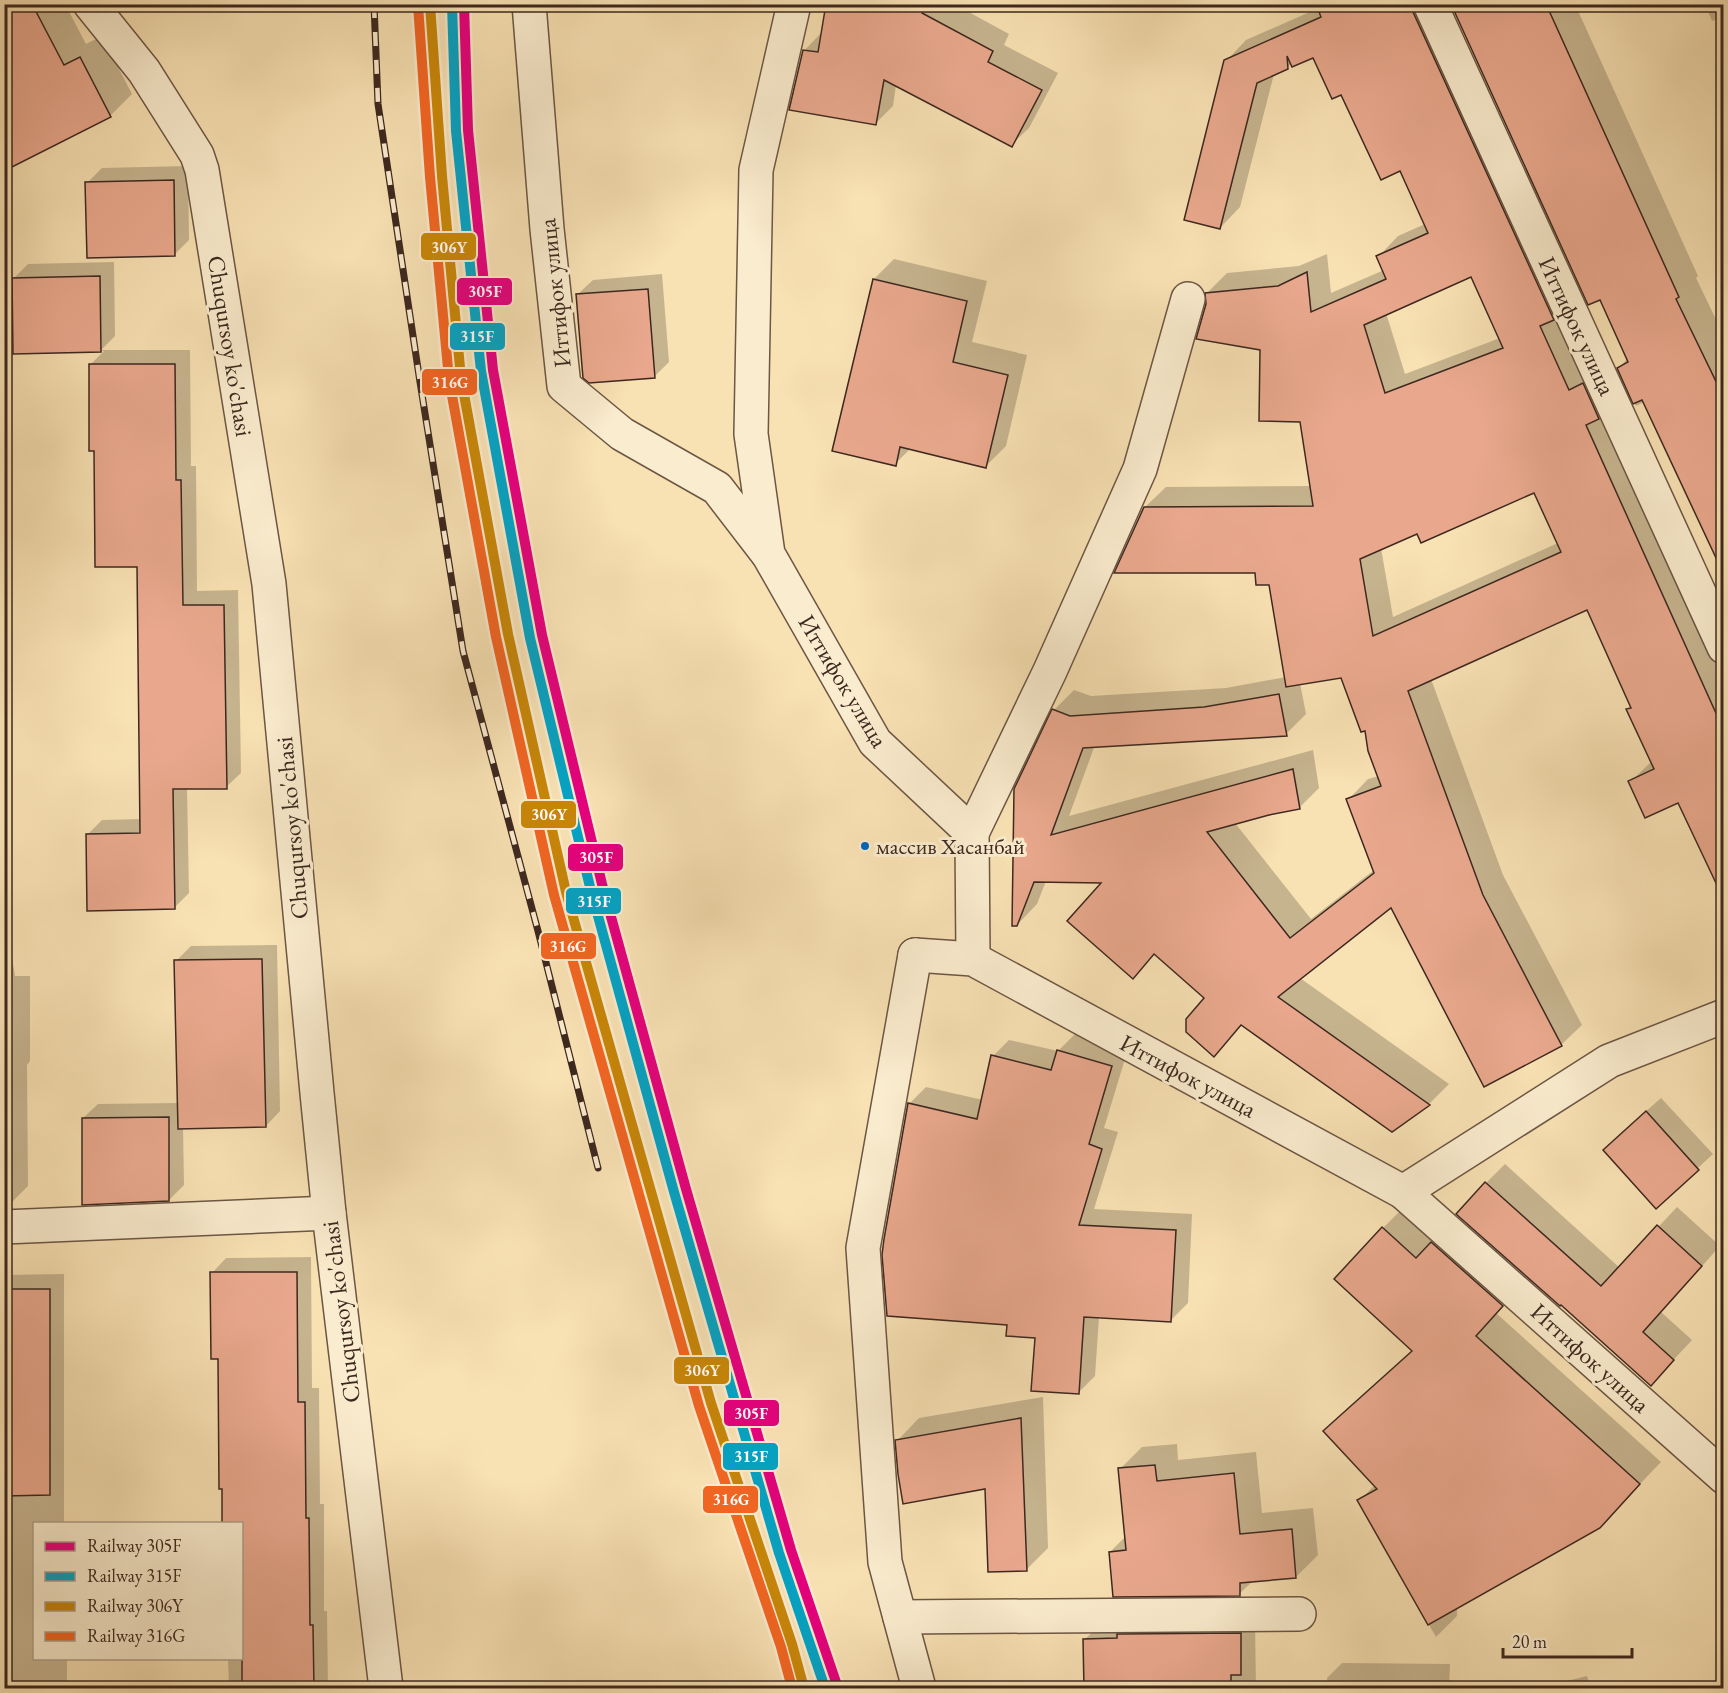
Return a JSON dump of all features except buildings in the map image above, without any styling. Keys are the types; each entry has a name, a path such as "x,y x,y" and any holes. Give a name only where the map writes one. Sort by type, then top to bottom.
{"street":[{"name":"Chuqursoy ko'chasi","path":"90,4 144,71 197,155 202,170 269,584 315,1081 386,1689"},
{"name":"Иттифок улица","path":"529,4 547,229 564,386 622,434 717,488 768,554 875,742 972,833"},
{"name":"Иттифок улица","path":"768,554 751,434 756,170 794,4"},
{"name":"Иттифок улица","path":"1430,4 1724,647"},
{"path":"973,959 972,833 1050,671 1140,470 1188,299"},
{"name":"Иттифок улица","path":"900,1617 885,1562 863,1248 915,955 973,959 1403,1192 1724,1477"},
{"path":"1403,1192 1609,1061 1724,1016"},
{"path":"4,1227 329,1213"},
{"path":"919,1689 900,1617 1299,1614"}],"railway":[{"path":"374,4 378,104 463,651 538,931 598,1168"}],"rail line":[{"name":"306Y","path":"430,4 442,176 461,378 508,634 566,892 711,1403 792,1644 804,1688"},
{"name":"315F","path":"452,4 456,131 481,371 530,638 590,887 674,1192 779,1553 825,1688"},
{"name":"305F","path":"464,4 468,130 493,370 542,635 602,884 686,1189 791,1550 838,1688"},
{"name":"316G","path":"418,5 430,177 449,379 496,637 554,895 699,1406 781,1647 792,1688"}],"place":[{"name":"массив Хасанбай","path":"865,846"}]}
